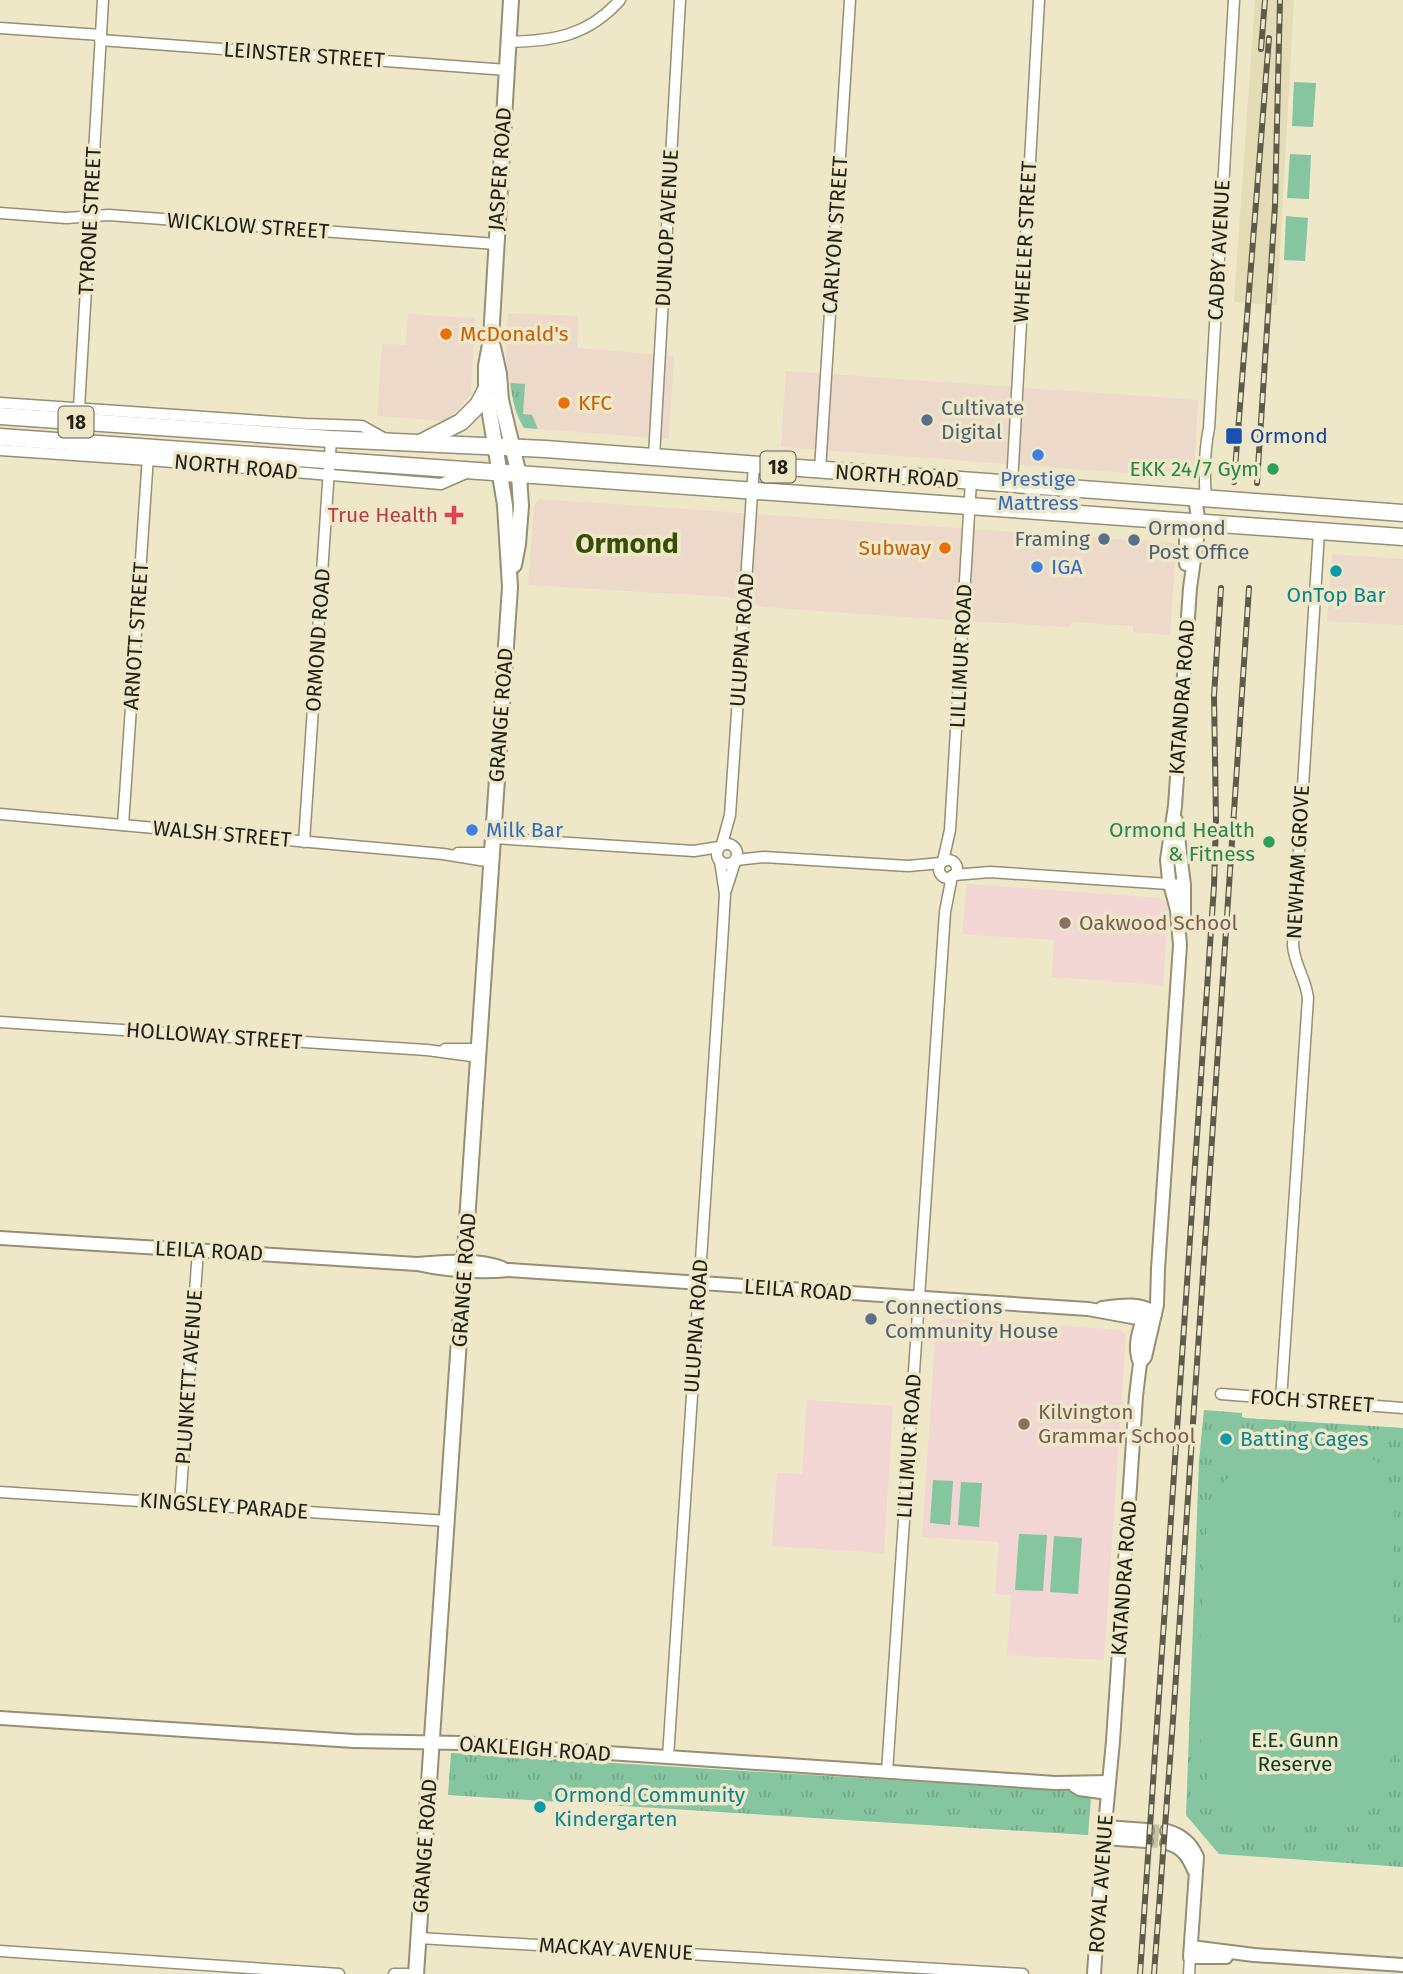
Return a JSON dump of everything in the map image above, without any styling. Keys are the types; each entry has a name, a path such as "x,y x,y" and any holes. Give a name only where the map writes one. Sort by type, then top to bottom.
{"highway":[{"path":"420,443 461,422 478,405 486,390"},
{"name":"NORTH ROAD","path":"0,416 78,415 331,439 587,452 1403,513"},
{"name":"NORTH ROAD","path":"0,437 77,442 148,453 330,468 470,471 1403,537"},
{"path":"587,452 587,480"}],"main road":[{"name":"JASPER ROAD","path":"494,446 486,390 486,366 491,339 511,0"},
{"name":"JASPER ROAD","path":"491,339 499,374 501,400 519,475"},
{"name":"GRANGE ROAD","path":"494,446 505,505 510,587"},
{"name":"GRANGE ROAD","path":"416,1974 510,587 518,544 521,506 519,475"}],"street":[{"name":"TYRONE STREET","path":"77,442 103,0"},
{"path":"508,42 555,38 578,32 602,18 620,0"},
{"name":"DUNLOP AVENUE","path":"654,457 681,0"},
{"name":"CARLYON STREET","path":"820,470 850,0"},
{"name":"WHEELER STREET","path":"1012,484 1039,0"},
{"name":"CADBY AVENUE","path":"1200,498 1209,428 1234,0"},
{"name":"LEINSTER STREET","path":"0,28 506,71"},
{"name":"WICKLOW STREET","path":"0,213 66,218 109,215 496,244"},
{"name":"NORTH ROAD","path":"0,403 78,415 362,426 391,442"},
{"name":"ORMOND ROAD","path":"304,842 331,439"},
{"name":"NORTH ROAD","path":"0,450 148,453"},
{"name":"ARNOTT STREET","path":"123,825 148,453"},
{"name":"ULUPNA ROAD","path":"668,1757 754,466"},
{"name":"LILLIMUR ROAD","path":"887,1772 948,869 971,481"},
{"name":"KATANDRA ROAD","path":"1180,945 1177,910 1167,860 1175,806 1193,523 1200,498"},
{"name":"NEWHAM GROVE","path":"1281,1400 1308,1005 1306,988 1293,945 1319,532"},
{"name":"KATANDRA ROAD","path":"1109,1788 1136,1396 1140,1363 1145,1357 1149,1314 1158,1284 1180,945 1185,916 1175,806"},
{"name":"WALSH STREET","path":"0,814 492,858"},
{"path":"494,838 730,851 764,856 1184,885"},
{"path":"694,851 729,864 730,851"},
{"name":"ULUPNA ROAD","path":"725,894 717,853 730,851"},
{"name":"HOLLOWAY STREET","path":"0,1022 479,1053"},
{"name":"LEILA ROAD","path":"0,1238 417,1264 447,1271 465,1267 481,1273 509,1270 1149,1314"},
{"name":"PLUNKETT AVENUE","path":"180,1504 198,1250"},
{"name":"FOCH STREET","path":"1221,1394 1403,1408"},
{"name":"KINGSLEY PARADE","path":"0,1492 448,1521"},
{"name":"OAKLEIGH ROAD","path":"0,1718 341,1740 460,1743 1070,1784 1080,1789 1109,1788"},
{"name":"ROYAL AVENUE","path":"1094,1974 1109,1788"},
{"path":"1105,1833 1146,1836"},
{"path":"1167,1837 1181,1849 1196,1873 1189,1974"},
{"name":"MACKAY AVENUE","path":"419,1938 1023,1974"},
{"path":"0,1951 339,1974"},
{"path":"1191,1952 1403,1965"},
{"path":"394,1974 407,1974"}],"shaded area":[{"path":"1255,0 1294,0 1277,305 1234,302"},
{"path":"508,313 578,316 577,348 674,356 669,439 524,428 516,414 506,359"},
{"path":"408,314 475,318 471,394 448,421 377,416 382,344 406,345"},
{"path":"786,371 1198,400 1194,478 781,447"},
{"path":"540,499 1173,543 1176,546 1170,635 1133,632 1133,626 1073,622 1068,627 950,620 763,607 729,597 528,585 534,505"},
{"path":"1332,554 1403,559 1403,625 1327,621"},
{"name":"Oakwood School","path":"967,884 1159,898 1167,904 1168,912 1163,985 1052,977 1054,940 962,934"},
{"name":"Kilvington Grammar School","path":"943,1318 1121,1330 1126,1335 1104,1660 1007,1655 1011,1595 995,1594 999,1542 922,1537 936,1326"},
{"path":"807,1400 893,1406 884,1553 772,1546 777,1473 802,1474"}],"green space":[{"path":"1294,82 1316,83 1313,127 1292,126"},
{"path":"1290,154 1311,155 1309,199 1287,198"},
{"path":"1286,216 1308,218 1305,261 1284,260"},
{"path":"510,383 525,384 523,414 532,415 538,429 524,428 516,412"},
{"name":"E.E. Gunn Reserve","path":"1204,1410 1242,1413 1242,1417 1246,1418 1403,1428 1403,1867 1219,1854 1186,1815 1199,1461"},
{"name":"E.E. Gunn Reserve","path":"1322,1435 1380,1463 1395,1493 1392,1649 1403,1614 1403,1773 1391,1730 1391,1756 1386,1790 1364,1817 1254,1822 1221,1810 1211,1788 1201,1743 1199,1672 1207,1518 1213,1498 1253,1444 1275,1436"},
{"path":"933,1480 953,1481 950,1525 930,1523"},
{"path":"961,1482 982,1483 979,1527 958,1525"},
{"path":"1019,1534 1047,1535 1043,1591 1015,1590"},
{"path":"1054,1536 1082,1538 1078,1594 1050,1592"},
{"path":"451,1753 1071,1791 1091,1798 1088,1835 448,1795"}],"tunnel":[{"path":"1147,1830 1167,1831"},
{"path":"1146,1841 1167,1843"}],"railway":[{"path":"1261,49 1265,0"},
{"path":"1257,483 1275,206 1280,0"},
{"path":"1234,482 1269,38"},
{"path":"1140,1974 1214,886 1214,696 1221,588"},
{"path":"1154,1974 1249,588"}],"place":[{"name":"McDonald's","path":"446,334"},
{"name":"KFC","path":"564,403"},
{"name":"Cultivate Digital","path":"927,420"},
{"name":"Ormond","path":"1234,436"},
{"name":"Prestige Mattress","path":"1038,455"},
{"name":"EKK 24/7 Gym","path":"1273,469"},
{"name":"True Health","path":"454,515"},
{"name":"Framing","path":"1104,539"},
{"name":"Ormond Post Office","path":"1134,540"},
{"name":"Subway","path":"945,548"},
{"name":"IGA","path":"1037,567"},
{"name":"OnTop Bar","path":"1336,571"},
{"name":"Milk Bar","path":"472,830"},
{"name":"Ormond Health & Fitness","path":"1269,842"},
{"name":"Oakwood School","path":"1065,923"},
{"name":"Connections Community House","path":"871,1319"},
{"name":"Kilvington Grammar School","path":"1024,1424"},
{"name":"Batting Cages","path":"1226,1439"},
{"name":"Ormond Community Kindergarten","path":"540,1807"}],"district":[{"name":"Ormond","path":"627,543"}]}
